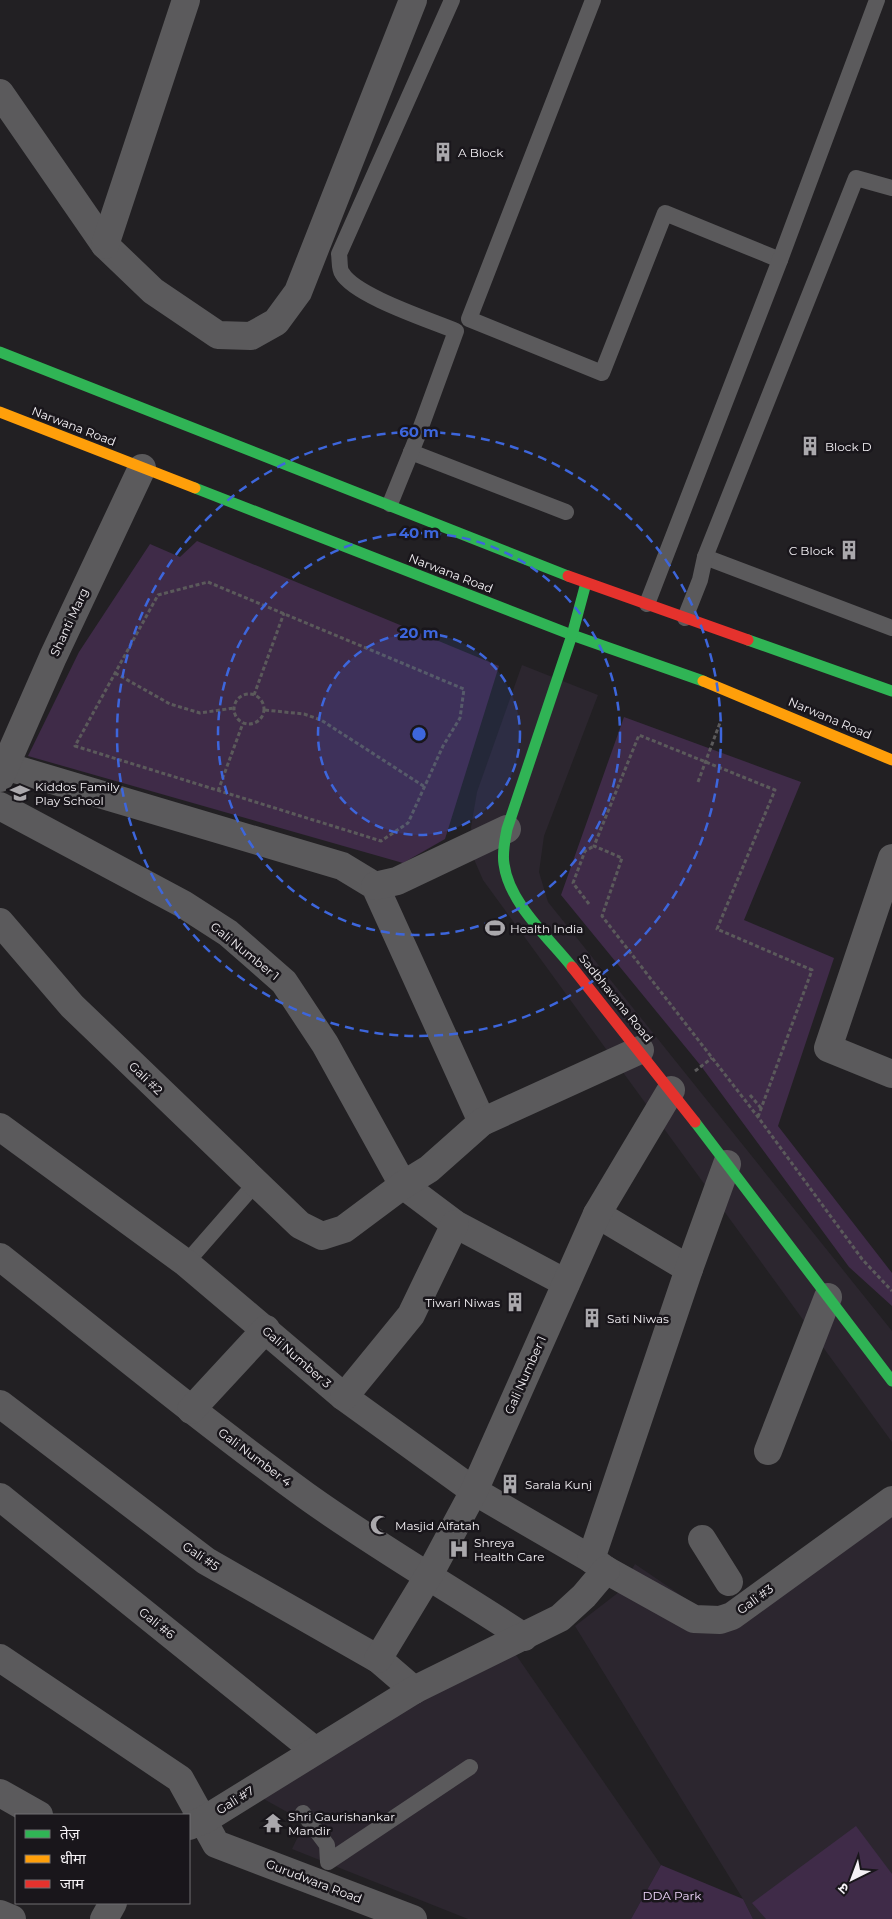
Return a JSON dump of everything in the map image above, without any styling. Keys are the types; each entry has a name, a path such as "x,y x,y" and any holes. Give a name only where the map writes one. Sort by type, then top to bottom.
{"main road":[{"path":"0,352 390,504 586,583 892,691"},
{"name":"Narwana Road","path":"0,412 572,635 732,692 892,760"},
{"name":"Sadbhavana Road","path":"586,583 572,635 506,829 501,859 513,892 640,1050 892,1381"}],"street":[{"path":"105,246 186,0"},
{"path":"0,93 105,246 153,291 218,335 251,336 276,322 298,292 413,0"},
{"name":"Shanti Marg","path":"3,772 53,657 142,468"},
{"path":"3,772 342,866 375,886 482,1122"},
{"name":"Gali Number 1","path":"0,806 183,904 228,934 284,982 325,1044 403,1186"},
{"path":"375,886 397,881 506,829"},
{"path":"892,858 828,1048 892,1074"},
{"name":"Gali #2","path":"0,922 72,1006 255,1184 300,1225 322,1236 344,1229 429,1169 482,1122 640,1050"},
{"name":"Gali Number 1","path":"378,1660 429,1575 474,1491 597,1214 671,1090"},
{"name":"Gali Number 3","path":"0,1127 186,1263 344,1397 474,1491 598,1564"},
{"path":"598,1564 689,1269 727,1164"},
{"path":"403,1186 455,1224 566,1283"},
{"path":"597,1214 689,1269"},
{"path":"344,1397 411,1315 455,1224"},
{"name":"Gali Number 4","path":"0,1257 191,1410 306,1495 397,1558 429,1575 524,1637"},
{"path":"768,1451 828,1297"},
{"path":"191,1410 266,1329"},
{"name":"Gali #5","path":"2,1412 206,1561 378,1660 414,1690"},
{"name":"Gali #6","path":"0,1496 314,1750"},
{"name":"Gali #3","path":"598,1564 694,1619 720,1620 732,1616 892,1500"},
{"path":"702,1539 729,1582"},
{"name":"Gali #7","path":"0,1658 180,1778 196,1823 414,1690 560,1618 584,1596 598,1564"},
{"path":"0,1793 37,1814"},
{"name":"Gurudwara Road","path":"196,1823 216,1844 324,1872 409,1918"},
{"path":"104,1919 112,1904"},
{"path":"0,1914 12,1919"}],"lane":[{"path":"390,504 412,452 456,331 394,306 356,288 341,273 339,254 452,0"},
{"path":"593,0 469,319 602,374 665,213 780,260"},
{"path":"647,604 780,260 877,0"},
{"path":"685,618 700,580 706,557 856,178 892,188"},
{"path":"412,452 566,512"},
{"path":"706,557 892,628"},
{"path":"186,1263 255,1184"},
{"path":"324,1872 470,1767"},
{"path":"303,1812 327,1845 324,1872"}],"path":[{"path":"208,582 284,612 464,689 460,718 443,746 408,822 381,841 75,746 114,672 158,596 208,582"},
{"path":"254,695 284,612"},
{"path":"114,672 170,704 200,713 234,708"},
{"path":"254,695 262,701 265,710 263,717 257,723 244,723 236,716 234,708 236,700 242,696 254,695"},
{"path":"265,710 304,714 321,720 425,787"},
{"path":"218,790 244,723"},
{"path":"590,904 573,883 585,852 594,846 639,735 775,790 717,929 812,970 758,1118"},
{"path":"698,782 710,749"},
{"path":"594,846 622,858 602,916 758,1118 862,1260 892,1291"},
{"path":"750,1095 761,1108"}],"shaded area":[{"path":"522,665 598,695 544,836 539,872 548,902 892,1331 892,1442 483,880 473,857 471,827 477,792"},
{"path":"892,1487 892,1919 753,1919 743,1899 575,1626 619,1592 635,1564 701,1609 723,1605"},
{"path":"514,1652 661,1865 631,1919 468,1919 292,1849 305,1822 262,1798 444,1685"}],"green space":[{"path":"197,541 499,666 445,839 403,863 28,756 79,652 150,544 180,557"},
{"path":"624,717 801,782 744,920 834,958 778,1126 892,1273 892,1306 849,1267 701,1066 561,895"},
{"path":"856,1826 892,1874 892,1919 766,1919 752,1903"},
{"name":"DDA Park","path":"661,1865 743,1899 753,1919 631,1919"}],"traffic: fast":[{"path":"0,352 568,576"},
{"path":"195,488 572,635 703,681"},
{"path":"572,967 521,906 507,878 503,855 507,829 572,635 586,583"},
{"path":"748,640 892,691"},
{"path":"695,1122 892,1381"}],"traffic: slow":[{"path":"0,412 195,488"},
{"path":"703,681 892,760"}],"traffic: jam":[{"path":"568,576 748,640"},
{"path":"572,967 695,1122"}],"place":[{"name":"A Block","path":"443,152"},
{"name":"Block D","path":"810,446"},
{"name":"C Block","path":"849,550"},
{"name":"Kiddos Family Play School","path":"20,793"},
{"name":"Health India","path":"495,928"},
{"name":"Tiwari Niwas","path":"515,1302"},
{"name":"Sati Niwas","path":"592,1318"},
{"name":"Sarala Kunj","path":"510,1484"},
{"name":"Masjid Alfatah","path":"380,1525"},
{"name":"Shreya Health Care","path":"459,1549"},
{"name":"Shri Gaurishankar Mandir","path":"273,1823"}]}
